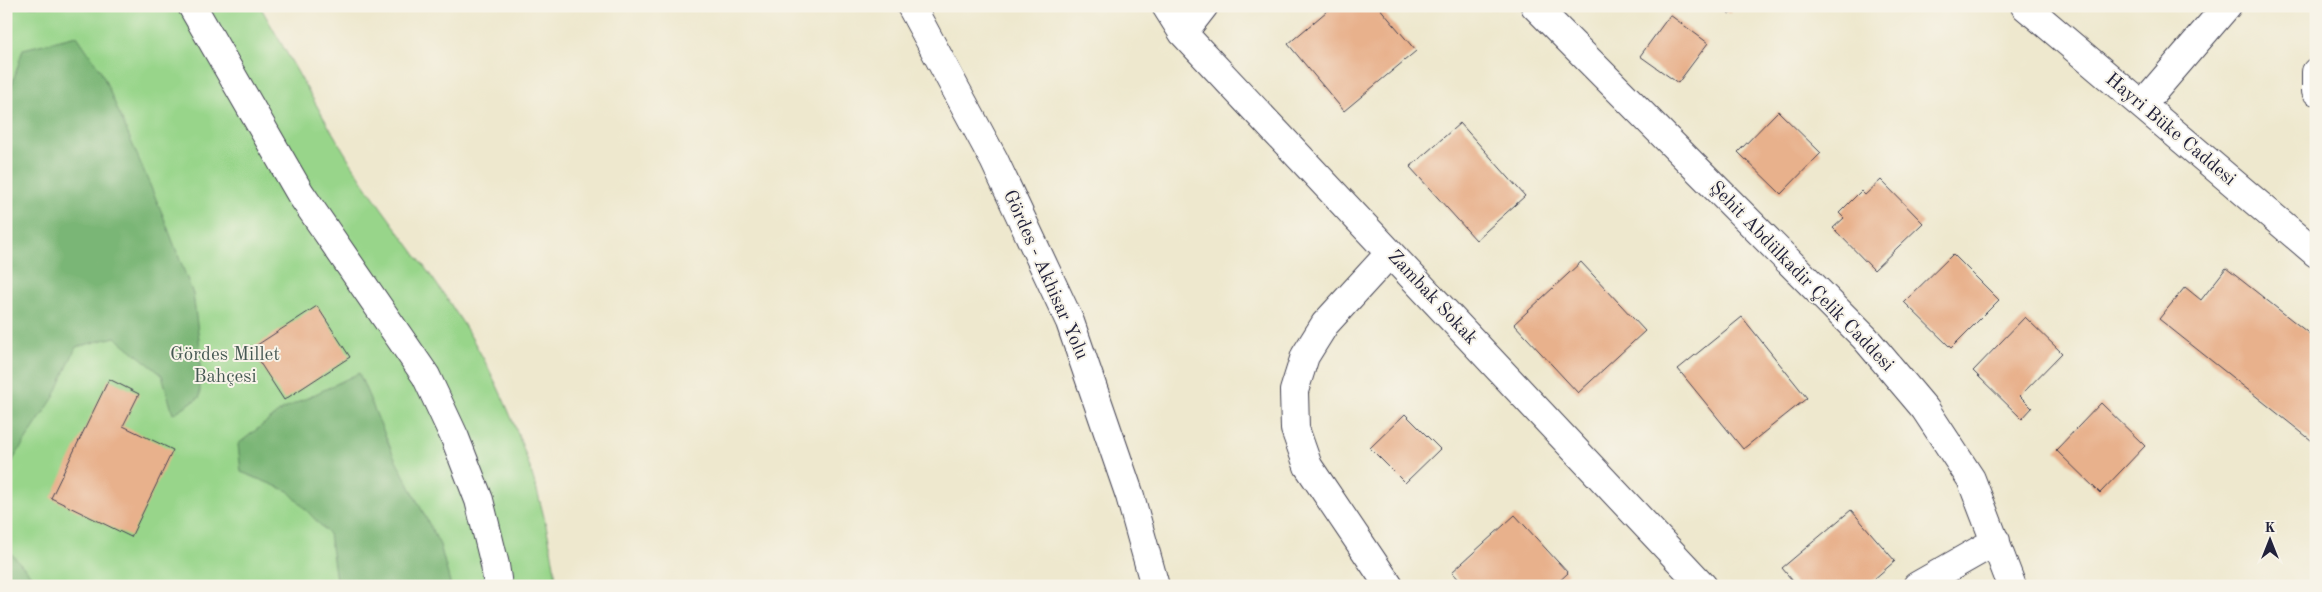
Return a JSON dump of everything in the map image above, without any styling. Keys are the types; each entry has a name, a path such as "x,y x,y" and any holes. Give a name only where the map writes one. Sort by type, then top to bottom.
{"street":[{"path":"192,6 300,193 426,376 455,438 479,500 498,586"},
{"name":"Gördes - Akhisar Yolu","path":"911,6 994,160 1070,322 1130,496 1156,586"},
{"name":"Zambak Sokak","path":"1166,6 1183,33 1703,586"},
{"path":"1183,33 1204,6"},
{"name":"Şehit Abdülkadir Çelik Caddesi","path":"1534,6 1865,338 1925,409 1971,479 2012,586"},
{"name":"Hayri Büke Caddesi","path":"2025,6 2316,253"},
{"path":"2142,106 2227,6"},
{"path":"2316,72 2316,91"},
{"path":"1389,586 1308,466 1295,429 1294,391 1305,356 1325,324 1390,253"},
{"path":"1917,586 1996,541"}],"green space":[{"name":"Gördes Millet Bahçesi","path":"6,6 260,6 351,163 448,300 492,375 517,433 538,493 546,524 557,586 6,586"},
{"path":"77,36 101,71 162,213 193,294 200,347 200,397 173,414 162,375 115,337 76,347 54,397 14,458 6,478 7,101 23,49"},
{"path":"359,373 393,454 440,545 451,586 337,586 329,534 288,491 241,472 238,444 282,410"},
{"path":"6,548 32,576 34,586 6,586"}],"building":[{"path":"1333,6 1378,6 1416,51 1344,111 1288,44"},
{"path":"1718,6 1734,6 1730,14"},
{"path":"1670,15 1708,43 1678,83 1640,56"},
{"path":"1778,111 1821,153 1781,194 1738,152"},
{"path":"1460,123 1525,196 1476,240 1410,167"},
{"path":"1881,180 1923,223 1874,270 1833,228 1844,218 1839,213 1861,191 1865,195"},
{"path":"1953,254 1999,300 1951,348 1904,302"},
{"path":"1581,262 1645,331 1578,393 1514,324"},
{"path":"2226,268 2316,339 2316,444 2159,319 2185,287 2201,300"},
{"path":"317,306 350,357 284,400 251,349"},
{"path":"1742,317 1807,398 1743,449 1678,369"},
{"path":"2025,317 2062,353 2020,396 2032,408 2022,419 1973,371"},
{"path":"109,379 139,394 123,426 173,450 131,537 51,498"},
{"path":"2101,403 2145,446 2100,493 2056,450"},
{"path":"1405,414 1440,449 1405,483 1370,448"},
{"path":"1851,510 1895,561 1866,586 1797,586 1782,568"},
{"path":"1515,515 1568,573 1554,586 1465,586 1452,572"}]}
